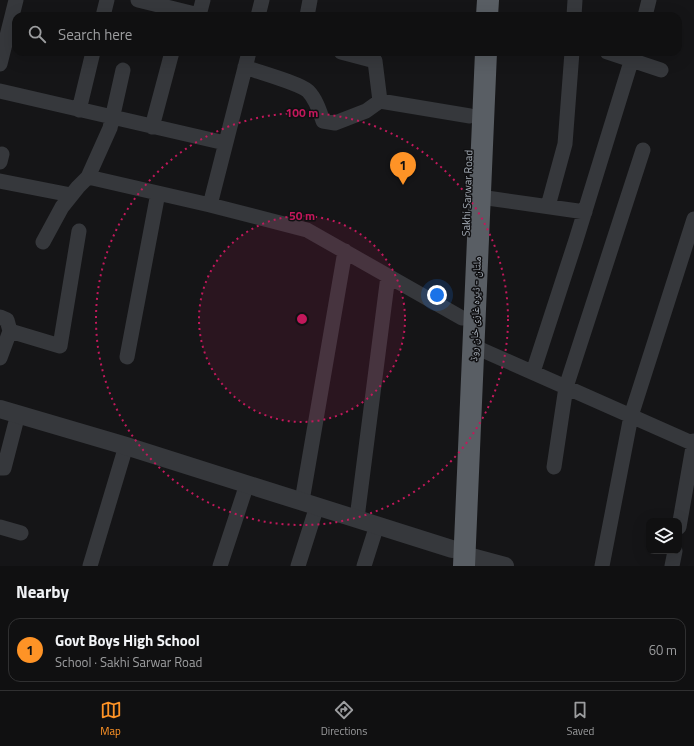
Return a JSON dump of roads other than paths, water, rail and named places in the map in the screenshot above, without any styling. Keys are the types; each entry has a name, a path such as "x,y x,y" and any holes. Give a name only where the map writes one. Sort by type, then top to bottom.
{"highway":[{"path":"474,12 475,0"},
{"path":"488,0 488,12"},
{"name":"Sakhi Sarwar Road","path":"458,559 465,397 462,318 473,56"},
{"name":"ملتان - ڈیرہ غازی خان روڈ","path":"465,397 473,346 486,56"}],"street":[{"path":"13,12 16,0"},
{"path":"104,12 107,0"},
{"path":"138,0 175,12"},
{"path":"200,12 203,0"},
{"path":"259,12 262,0"},
{"path":"308,12 310,0"},
{"path":"574,12 575,0"},
{"path":"646,12 650,0"},
{"path":"0,64 12,16"},
{"path":"79,110 92,56"},
{"path":"152,127 171,56"},
{"path":"210,205 247,56"},
{"path":"356,56 375,61 380,101"},
{"path":"548,206 565,144 572,56"},
{"path":"533,372 585,212 633,56 661,70"},
{"path":"244,67 296,84 308,91 317,105 323,122 335,123 366,111 380,101 470,116"},
{"path":"42,242 62,207 88,177 110,128 123,70"},
{"path":"0,91 225,143"},
{"path":"554,467 566,387 643,150"},
{"path":"88,177 210,205 307,230 462,318"},
{"path":"0,182 71,196"},
{"path":"127,357 158,193"},
{"path":"480,197 585,212"},
{"path":"602,566 631,416 694,219"},
{"path":"10,331 60,346 80,231"},
{"path":"298,566 309,503 345,251"},
{"path":"357,518 388,276"},
{"path":"0,317 7,320 10,331 0,358"},
{"path":"473,346 694,443 681,518"},
{"path":"0,409 126,446 357,518 458,559 505,566"},
{"path":"0,468 4,468 18,414"},
{"path":"90,566 126,446"},
{"path":"220,566 247,484"},
{"path":"364,566 377,525"},
{"path":"0,527 21,533"},
{"path":"672,566 674,554"}],"place":[{"name":"Govt Boys High School","path":"403,185"}]}
